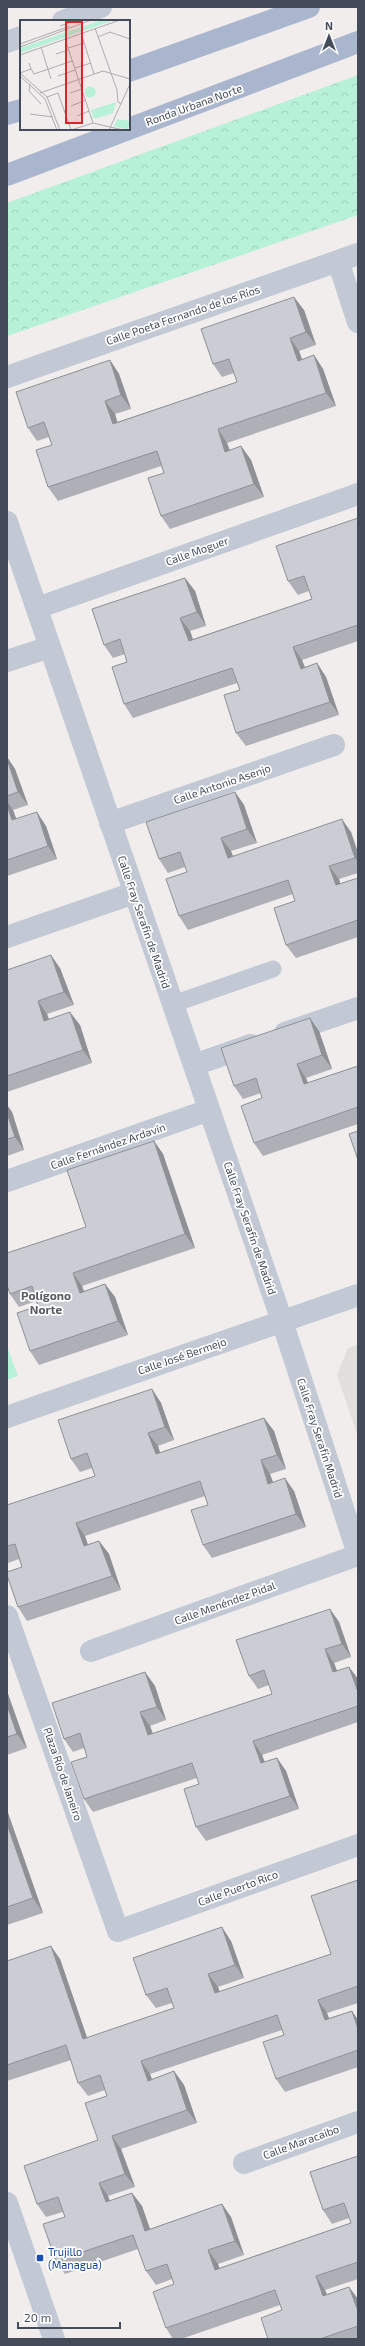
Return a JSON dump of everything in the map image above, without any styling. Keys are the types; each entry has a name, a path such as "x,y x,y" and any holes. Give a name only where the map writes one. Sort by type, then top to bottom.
{"main road":[{"path":"247,30 289,7"},
{"path":"130,71 309,7"},
{"name":"Ronda Urbana Norte","path":"130,129 358,42"},
{"path":"266,78 358,57"},
{"path":"7,114 20,110"},
{"name":"Ronda Urbana Norte","path":"7,175 127,130"}],"street":[{"path":"67,20 101,7"},
{"path":"7,42 20,37"},
{"name":"Calle Poeta Fernando de los Ríos","path":"7,377 358,254"},
{"path":"338,261 358,322"},
{"name":"Calle Moguer","path":"37,608 358,494"},
{"name":"Calle Fray Serafín de Madrid","path":"7,522 282,1321"},
{"path":"7,661 50,647"},
{"name":"Calle Antonio Asenjo","path":"110,824 334,746"},
{"path":"7,937 134,893"},
{"path":"194,1065 358,1008"},
{"name":"Calle Fernández Ardavín","path":"7,1181 209,1110"},
{"name":"Calle José Bermejo","path":"7,1418 358,1295"},
{"name":"Calle Fray Serafín Madrid","path":"282,1321 358,1555"},
{"name":"Calle Menéndez Pidal","path":"91,1651 358,1555"},
{"name":"Plaza Río de Janeiro","path":"7,1616 118,1932"},
{"name":"Calle Puerto Rico","path":"118,1932 358,1845"},
{"name":"Calle Maracaibo","path":"244,2163 358,2122"},
{"path":"7,2203 54,2339"}],"lane":[{"path":"173,1004 273,969"}],"shaded area":[{"path":"358,1345 358,1437 337,1375 348,1348"}],"green space":[{"path":"358,75 358,215 7,336 7,203"},
{"path":"7,1346 18,1376 7,1380"}],"building":[{"path":"294,297 306,332 290,338 298,361 314,355 326,393 218,429 225,452 241,446 254,484 161,516 148,478 164,473 157,451 48,487 36,450 52,445 44,422 28,428 16,392 110,360 121,395 105,401 113,424 237,382 229,359 213,364 201,329"},
{"path":"358,518 358,625 293,647 301,669 317,663 330,702 236,733 224,695 240,690 232,668 124,704 112,667 127,662 120,639 104,645 92,609 185,578 197,612 180,618 189,641 312,599 304,576 288,581 276,546"},
{"path":"7,759 18,792 7,796"},
{"path":"235,792 247,829 221,838 228,858 342,819 355,858 329,866 336,885 358,878 358,920 286,945 274,908 295,901 288,880 179,916 166,879 187,872 180,852 159,859 146,822"},
{"path":"7,805 12,820 37,812 48,846 7,860"},
{"path":"51,955 64,992 38,1001 44,1021 70,1012 83,1050 7,1076 7,970"},
{"path":"310,1018 322,1055 297,1064 304,1084 358,1066 358,1107 254,1143 241,1106 262,1098 256,1078 234,1086 221,1048"},
{"path":"7,1113 15,1137 7,1139"},
{"path":"358,1131 358,1160 349,1134"},
{"path":"154,1141 185,1234 73,1273 80,1293 105,1284 118,1321 30,1351 17,1313 38,1306 32,1286 10,1294 7,1285 7,1253 86,1227 67,1170"},
{"path":"152,1389 165,1427 148,1433 156,1454 264,1418 277,1455 261,1460 268,1484 285,1478 296,1514 203,1545 191,1510 208,1505 200,1481 76,1523 84,1546 99,1541 112,1576 18,1607 7,1572 22,1567 15,1544 7,1546 7,1505 95,1476 87,1453 71,1459 58,1420"},
{"path":"330,1609 342,1644 325,1649 333,1672 349,1667 358,1692 358,1706 253,1741 261,1763 277,1758 290,1796 196,1827 184,1789 199,1784 192,1763 84,1799 71,1762 87,1757 80,1733 64,1739 52,1703 145,1672 157,1707 140,1712 148,1735 272,1694 264,1670 249,1676 236,1640"},
{"path":"7,1705 17,1734 7,1737"},
{"path":"7,1824 33,1898 7,1907"},
{"path":"358,1880 358,1986 318,2000 325,2020 352,2011 358,2029 358,2050 276,2079 263,2042 284,2035 277,2015 141,2061 148,2081 174,2071 187,2110 112,2136 125,2174 99,2183 106,2202 132,2193 145,2231 222,2204 235,2241 208,2250 215,2270 351,2223 344,2203 323,2210 310,2172 358,2156 358,2262 316,2276 323,2296 349,2287 358,2311 358,2326 320,2339 268,2339 261,2318 282,2310 275,2290 166,2328 153,2292 174,2284 167,2264 146,2271 133,2235 56,2261 43,2224 65,2217 58,2197 37,2204 24,2166 98,2140 85,2103 107,2096 100,2075 78,2083 66,2045 7,2065 7,1961 51,1946 83,2039 174,2008 167,1988 146,1995 133,1958 222,1927 235,1965 208,1974 215,1993 331,1954 311,1896"}],"place":[{"name":"Trujillo (Managua)","path":"40,2258"}],"district":[{"name":"Polígono Norte","path":"46,1303"}]}
